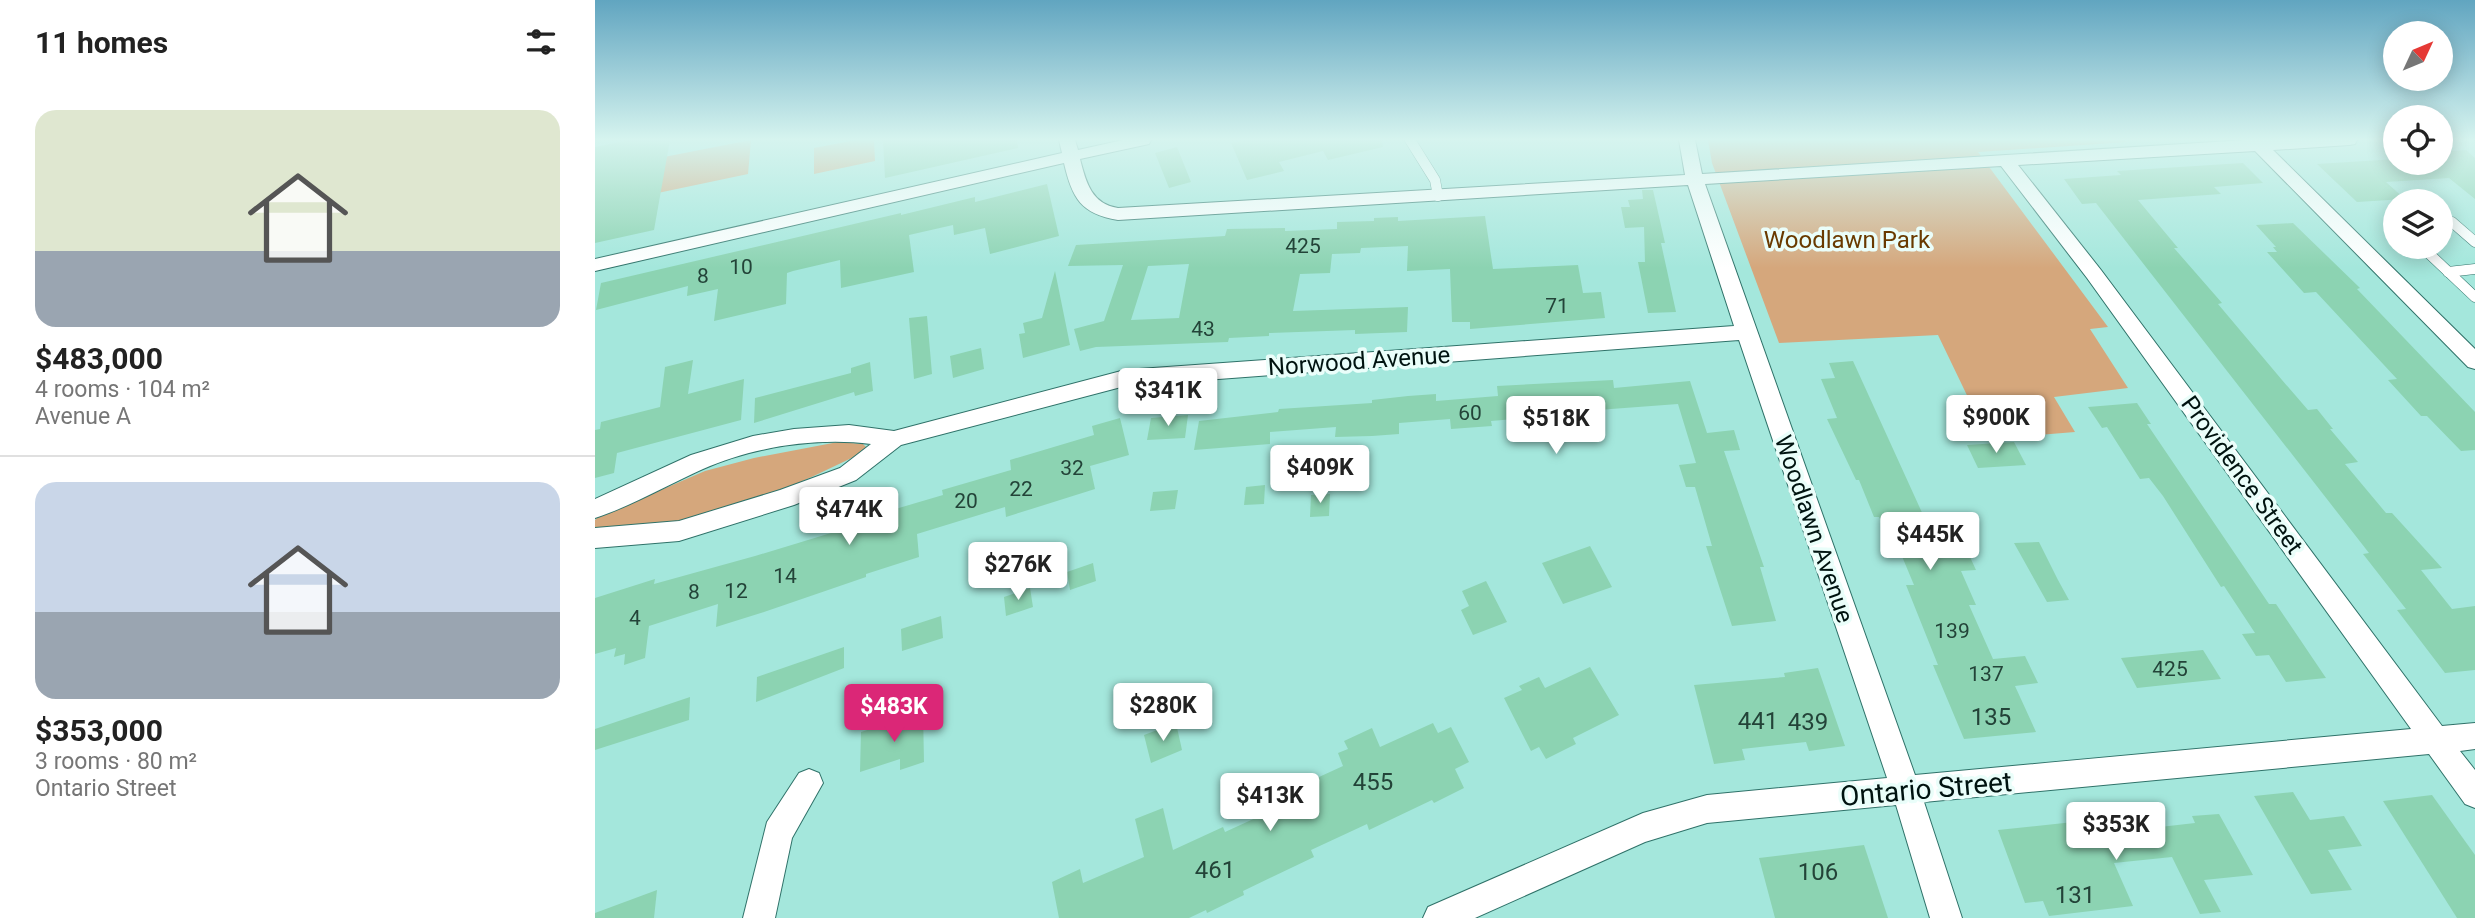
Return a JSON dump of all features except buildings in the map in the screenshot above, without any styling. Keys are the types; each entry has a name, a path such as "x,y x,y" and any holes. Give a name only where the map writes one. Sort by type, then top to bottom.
{"street":[{"path":"595,265 928,183"},
{"path":"1081,183 1089,205 1108,214 1649,183"},
{"name":"Woodlawn Avenue","path":"1696,183 1798,486 1906,791 1946,918"},
{"name":"Providence Street","path":"2023,183 2102,285 2475,793"},
{"path":"2297,183 2475,362"},
{"name":"Norwood Avenue","path":"595,509 699,461 753,445 794,437 849,433 894,439 1125,378 1748,332"},
{"name":"Norwood Avenue","path":"595,538 679,531 786,498 848,474 894,439"},
{"name":"Ontario Street","path":"1439,918 1643,828 1707,810 2475,736"},
{"path":"759,918 778,832 809,783"}],"lane":[{"path":"1436,183 1438,196"},
{"path":"2453,223 2475,243"},
{"path":"2434,259 2475,297"},
{"path":"2448,272 2475,269"}],"green space":[{"path":"619,183 706,183 615,202"},
{"name":"Woodlawn Park","path":"1719,183 2001,183 2108,327 2090,329 2128,388 2054,397 2075,432 1988,439 1938,335 1779,343"},
{"path":"838,442 863,444 867,448 864,452 794,485 721,512 671,524 595,530 595,520 598,517 705,471 754,458"}]}
